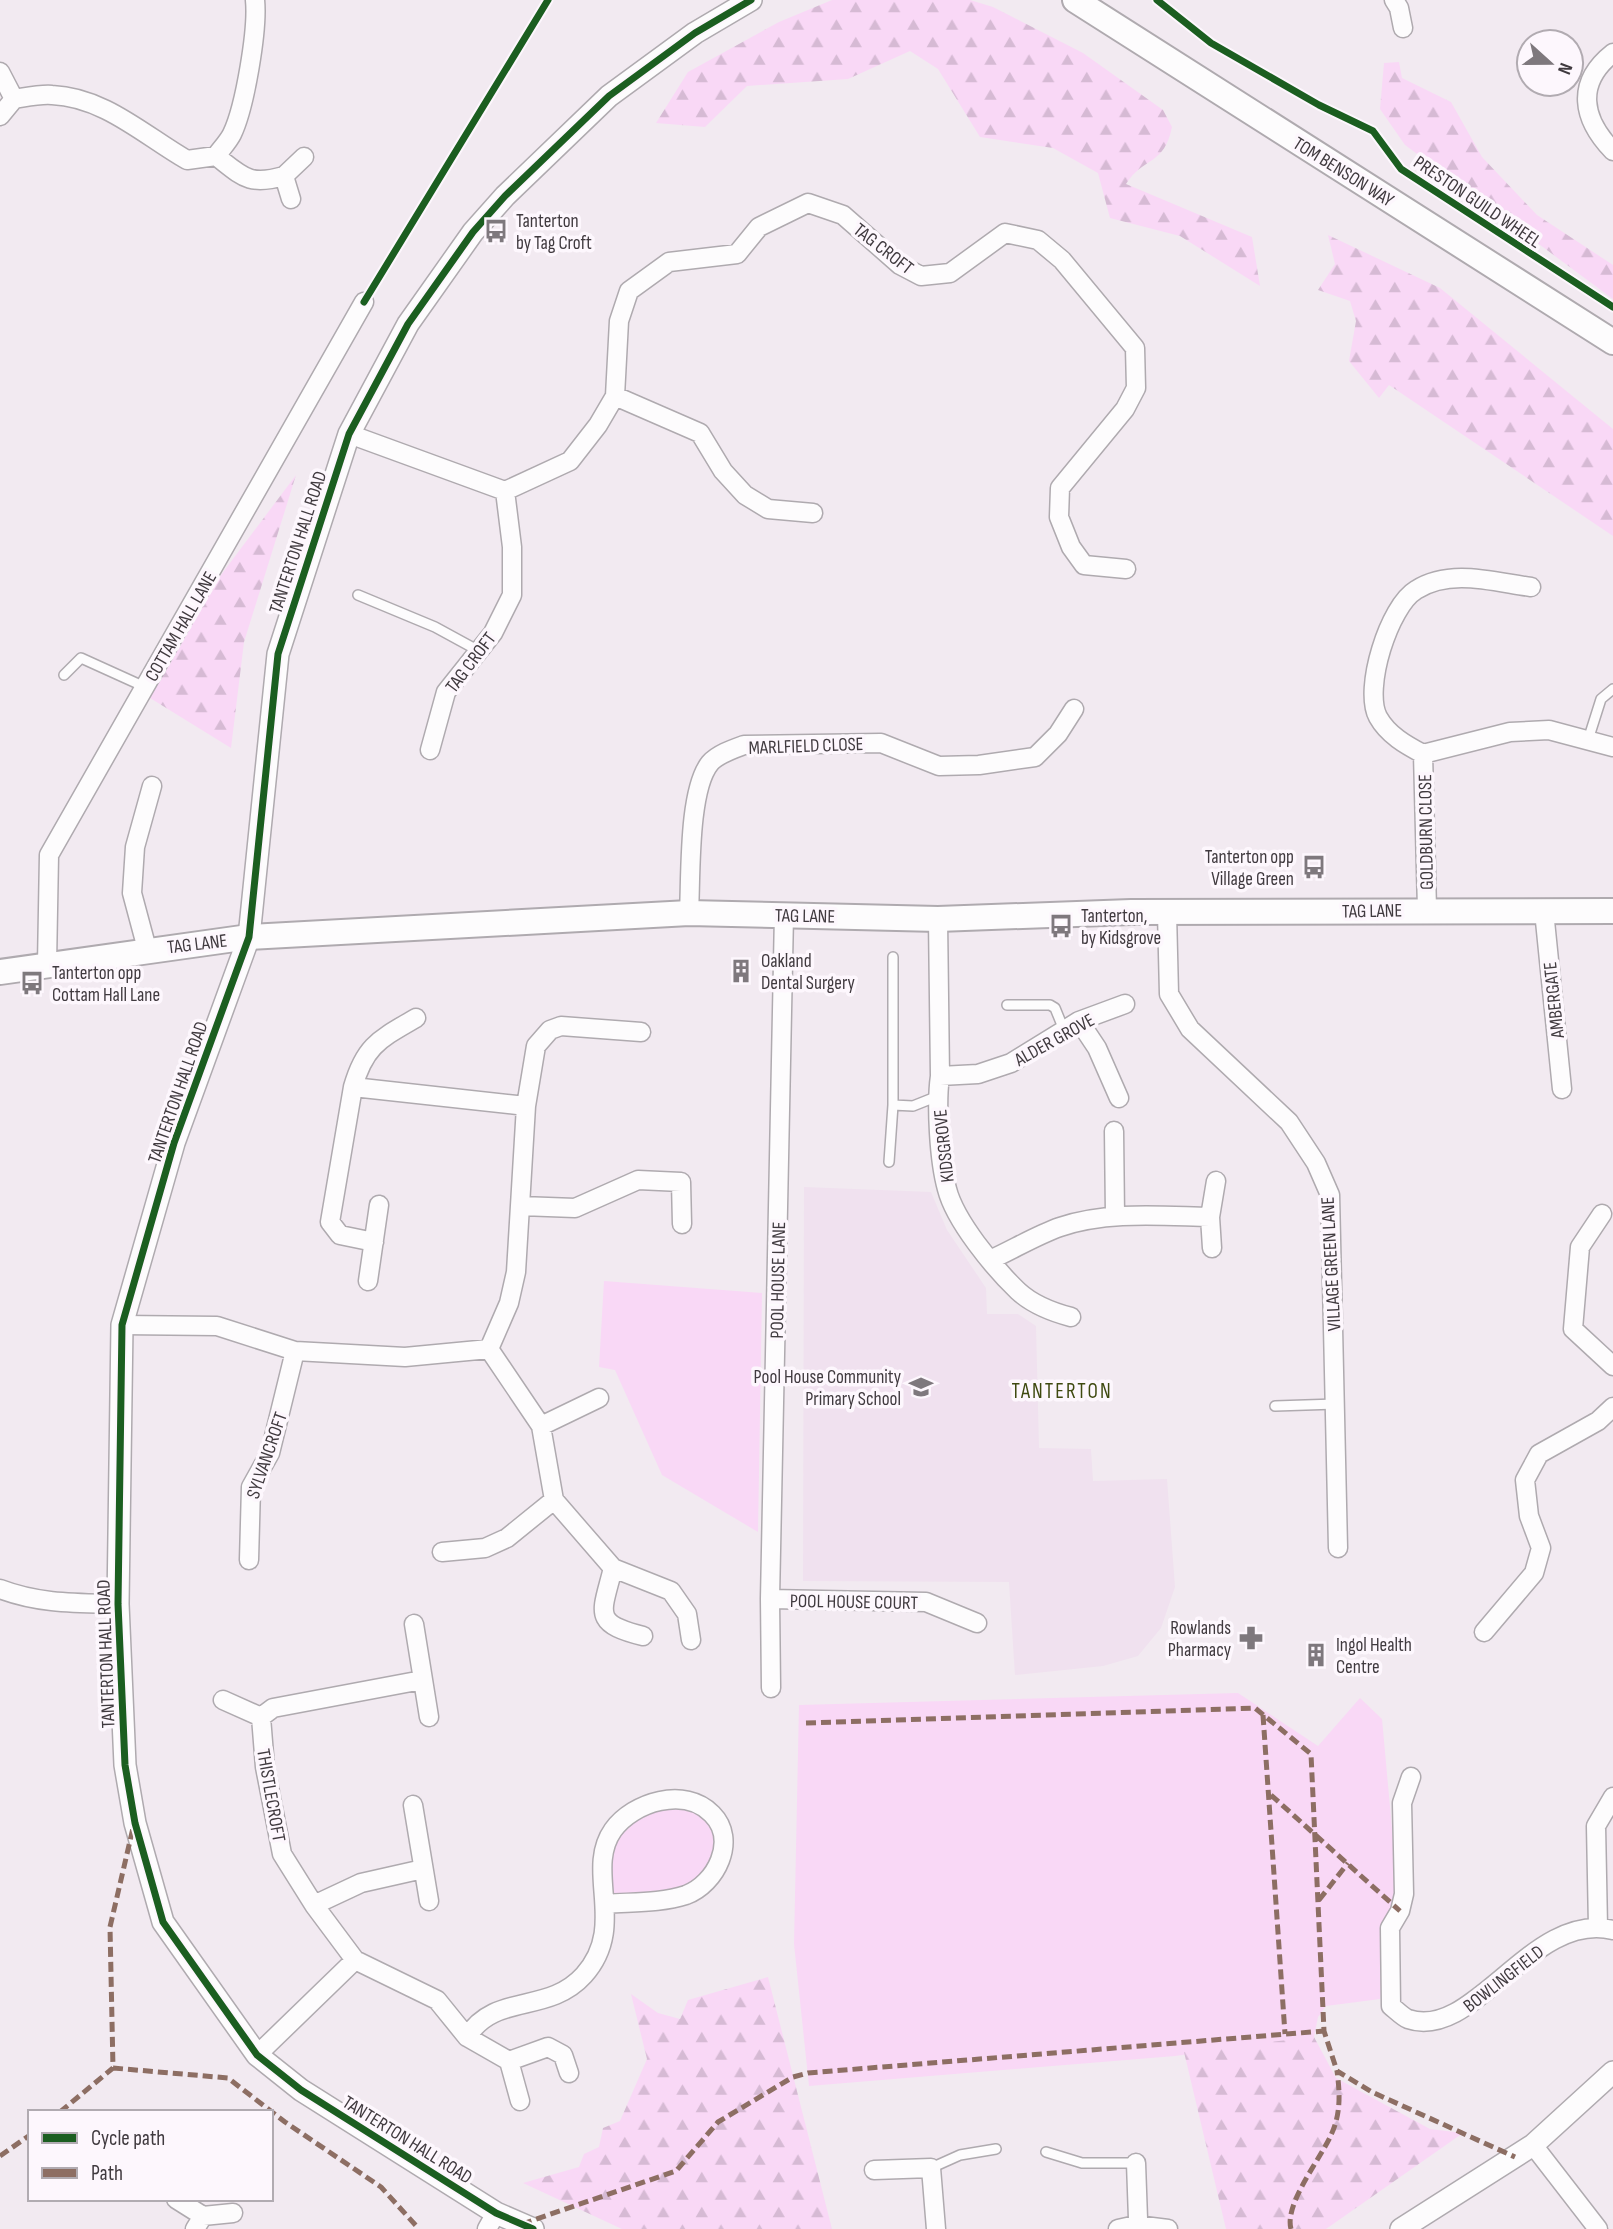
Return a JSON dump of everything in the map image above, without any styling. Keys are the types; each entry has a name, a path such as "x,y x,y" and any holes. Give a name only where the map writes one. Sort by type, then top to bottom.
{"main road":[{"name":"TOM BENSON WAY","path":"1074,0 1613,342"},
{"name":"TAG LANE","path":"0,972 146,949 249,937 689,913 938,919 1427,909 1613,911"}],"street":[{"path":"0,116 14,99 53,95 89,103 127,121 187,160 215,156 231,136 239,113 257,16 255,0"},
{"name":"TANTERTON HALL ROAD","path":"533,2229 492,2221 301,2090 257,2055 163,1922 135,1823 125,1765 118,1604 122,1325 174,1143 249,937 278,654 349,435 408,324 466,241 505,197 609,96 673,48 751,0"},
{"path":"1394,0 1399,8 1403,28"},
{"path":"1613,53 1589,80 1587,98 1590,116 1599,136 1613,151"},
{"path":"0,72 14,99"},
{"path":"215,156 244,178 262,182 284,176 304,158"},
{"path":"284,176 292,199"},
{"name":"TAG CROFT","path":"615,396 619,321 629,291 669,262 737,254 759,227 808,203 843,215 900,265 921,276 950,273 1005,233 1038,240 1062,260 1135,348 1136,388 1125,409 1060,488 1059,517 1071,547 1084,565 1126,569"},
{"name":"COTTAM HALL LANE","path":"47,964 49,856 364,302"},
{"path":"349,435 505,491 570,461 615,396 699,433 723,471 745,495 768,509 813,513"},
{"name":"TAG CROFT","path":"430,750 446,692 493,634 512,595 512,547 505,491"},
{"name":"GOLDBURN CLOSE","path":"1531,587 1451,577 1416,589 1398,606 1385,635 1376,679 1377,715 1387,730 1423,754 1510,732 1549,730 1613,747"},
{"name":"MARLFIELD CLOSE","path":"689,913 697,788 711,762 726,752 744,745 881,743 939,766 979,765 1035,757 1058,734 1074,709"},
{"name":"GOLDBURN CLOSE","path":"1423,754 1427,909"},
{"path":"146,949 132,893 135,847 152,786"},
{"name":"AMBERGATE","path":"1544,911 1562,1089"},
{"name":"VILLAGE GREEN LANE","path":"1167,913 1169,994 1190,1029 1289,1122 1316,1163 1330,1195 1338,1548"},
{"name":"POOL HOUSE LANE","path":"771,1688 769,1599 784,914"},
{"name":"KIDSGROVE","path":"938,919 940,1076 937,1096 947,1189 962,1222 1018,1292 1048,1311 1070,1317"},
{"name":"ALDER GROVE","path":"940,1076 978,1074 1011,1063 1071,1026 1125,1004"},
{"path":"374,1242 340,1236 330,1222 353,1087 360,1062 376,1041 416,1018"},
{"path":"489,1349 509,1303 516,1272 526,1105 536,1046 550,1030 574,1025 641,1032"},
{"path":"1071,1026 1097,1048 1119,1098"},
{"path":"353,1087 526,1105"},
{"path":"1114,1130 1115,1216"},
{"path":"521,1206 575,1208 638,1181 674,1180 681,1182 683,1188 682,1224"},
{"path":"1212,1248 1210,1217 1216,1181"},
{"path":"368,1281 379,1205"},
{"path":"1602,1214 1580,1247 1573,1329 1613,1366"},
{"path":"992,1259 1058,1227 1115,1216 1210,1217"},
{"path":"122,1325 217,1326 295,1351 405,1357 489,1349"},
{"path":"489,1349 541,1426 554,1500 613,1567 671,1591 687,1614 691,1640"},
{"name":"SYLVANCROFT","path":"249,1560 251,1487 270,1453 295,1351"},
{"path":"541,1426 599,1398"},
{"path":"1484,1632 1534,1573 1541,1548 1529,1516 1525,1480 1539,1454 1598,1421 1613,1408"},
{"path":"442,1552 485,1548 507,1538 554,1500"},
{"path":"613,1567 603,1611 607,1621 614,1628 643,1636"},
{"path":"0,1590 23,1598 57,1603 118,1604"},
{"name":"POOL HOUSE COURT","path":"769,1599 926,1602 977,1623"},
{"path":"414,1624 429,1717"},
{"path":"223,1700 261,1717 273,1708 422,1680"},
{"name":"THISTLECROFT","path":"261,1717 265,1767 282,1854 314,1905 355,1960 437,2000 467,2037 509,2061"},
{"name":"BOWLINGFIELD","path":"1411,1777 1402,1803 1404,1894 1400,1911 1390,1928 1391,2006 1408,2020 1432,2020 1459,2012 1538,1948 1565,1934 1606,1928 1596,1826 1613,1797"},
{"path":"467,2037 477,2021 497,2010 547,2000 582,1978 600,1954 607,1904 602,1878 603,1853 612,1832 622,1820 659,1801 687,1802 711,1813 721,1826 723,1845 719,1863 703,1887 667,1900 607,1904"},
{"path":"413,1805 429,1901"},
{"path":"314,1905 361,1883 423,1869"},
{"path":"257,2055 355,1960"},
{"path":"520,2101 509,2061 548,2047 563,2055 569,2073"},
{"path":"1401,2229 1532,2145 1613,2072"},
{"path":"1532,2145 1598,2229"},
{"path":"1136,2163 1127,2227 1168,2229"},
{"path":"874,2170 931,2168 936,2229"},
{"path":"178,2201 199,2223 233,2213"}],"lane":[{"path":"358,595 435,627 479,651"},
{"path":"64,675 81,658 145,687"},
{"path":"1588,740 1601,699 1613,689"},
{"path":"889,1162 893,1105 893,957"},
{"path":"1007,1005 1050,1005 1071,1026"},
{"path":"893,1105 913,1106 937,1096"},
{"path":"1275,1406 1336,1404"},
{"path":"931,2168 960,2155 996,2149"},
{"path":"1046,2152 1083,2163 1136,2163"}],"shaded area":[{"name":"Pool House Community Primary School","path":"804,1187 931,1192 947,1230 986,1288 987,1314 1018,1314 1036,1326 1039,1448 1091,1449 1093,1481 1167,1479 1175,1587 1161,1628 1138,1656 1103,1666 1015,1675 1009,1582 803,1581"}],"green space":[{"path":"832,0 970,0 993,7 1083,53 1163,110 1172,127 1159,155 1133,175 1126,184 1252,237 1260,286 1180,236 1110,218 1098,173 1053,148 980,137 938,69 910,51 848,79 747,86 705,127 656,123 688,72 779,22"},
{"path":"1399,62 1402,78 1451,102 1482,157 1537,215 1613,265 1613,299 1405,145 1380,109 1384,63"},
{"path":"1328,235 1440,288 1613,429 1613,536 1389,385 1379,398 1349,361 1356,321 1350,301 1318,290 1335,264"},
{"path":"296,475 244,642 231,748 150,698 206,595"},
{"path":"604,1281 762,1293 758,1532 662,1475 615,1370 599,1367"},
{"path":"1238,1693 1318,1746 1360,1698 1382,1719 1398,1895 1380,1999 1326,2006 1318,2017 1314,2037 1175,2056 809,2086 794,1944 799,1705"},
{"path":"697,1804 722,1845 699,1889 607,1904 612,1832 638,1809"},
{"path":"768,1977 832,2229 622,2229 523,2183 579,2167 584,2154 599,2147 603,2128 620,2121 647,2059 631,1994 658,2013 680,2019 688,2000"},
{"path":"1314,2037 1336,2078 1430,2129 1463,2133 1326,2229 1226,2229 1184,2052"}],"marked path":[{"path":"806,1723 1255,1708 1311,1754 1324,2031 1337,2071 1372,2092 1515,2157"},
{"path":"1263,1715 1285,2034"},
{"path":"1271,1795 1400,1911"},
{"path":"62,2110 113,2068 110,1927 133,1828"},
{"path":"1319,1900 1348,1863"},
{"path":"522,2224 676,2171 718,2122 793,2077 808,2073 1324,2031"},
{"path":"113,2068 228,2078 269,2110"},
{"path":"1291,2229 1290,2219 1298,2194 1326,2145 1337,2119 1337,2071"},
{"path":"273,2113 381,2187 419,2229"},
{"path":"0,2156 28,2136"}],"cycle path":[{"path":"364,302 548,0"},
{"path":"533,2229 496,2213 301,2090 257,2055 163,1922 135,1823 125,1765 118,1604 122,1325 174,1143 249,937 278,654 349,434 408,324 473,232 505,196 609,96 695,33 751,0"},
{"name":"PRESTON GUILD WHEEL","path":"1157,0 1211,43 1319,105 1373,131 1401,169 1613,307"}],"place":[{"name":"Tanterton by Tag Croft","path":"496,231"},
{"name":"Tanterton opp Village Green","path":"1314,867"},
{"name":"Tanterton, by Kidsgrove","path":"1061,926"},
{"name":"Oakland Dental Surgery","path":"741,971"},
{"name":"Tanterton opp Cottam Hall Lane","path":"32,983"},
{"name":"Pool House Community Primary School","path":"921,1387"},
{"name":"Rowlands Pharmacy","path":"1251,1638"},
{"name":"Ingol Health Centre","path":"1316,1655"}],"district":[{"name":"TANTERTON","path":"1062,1391"}]}
